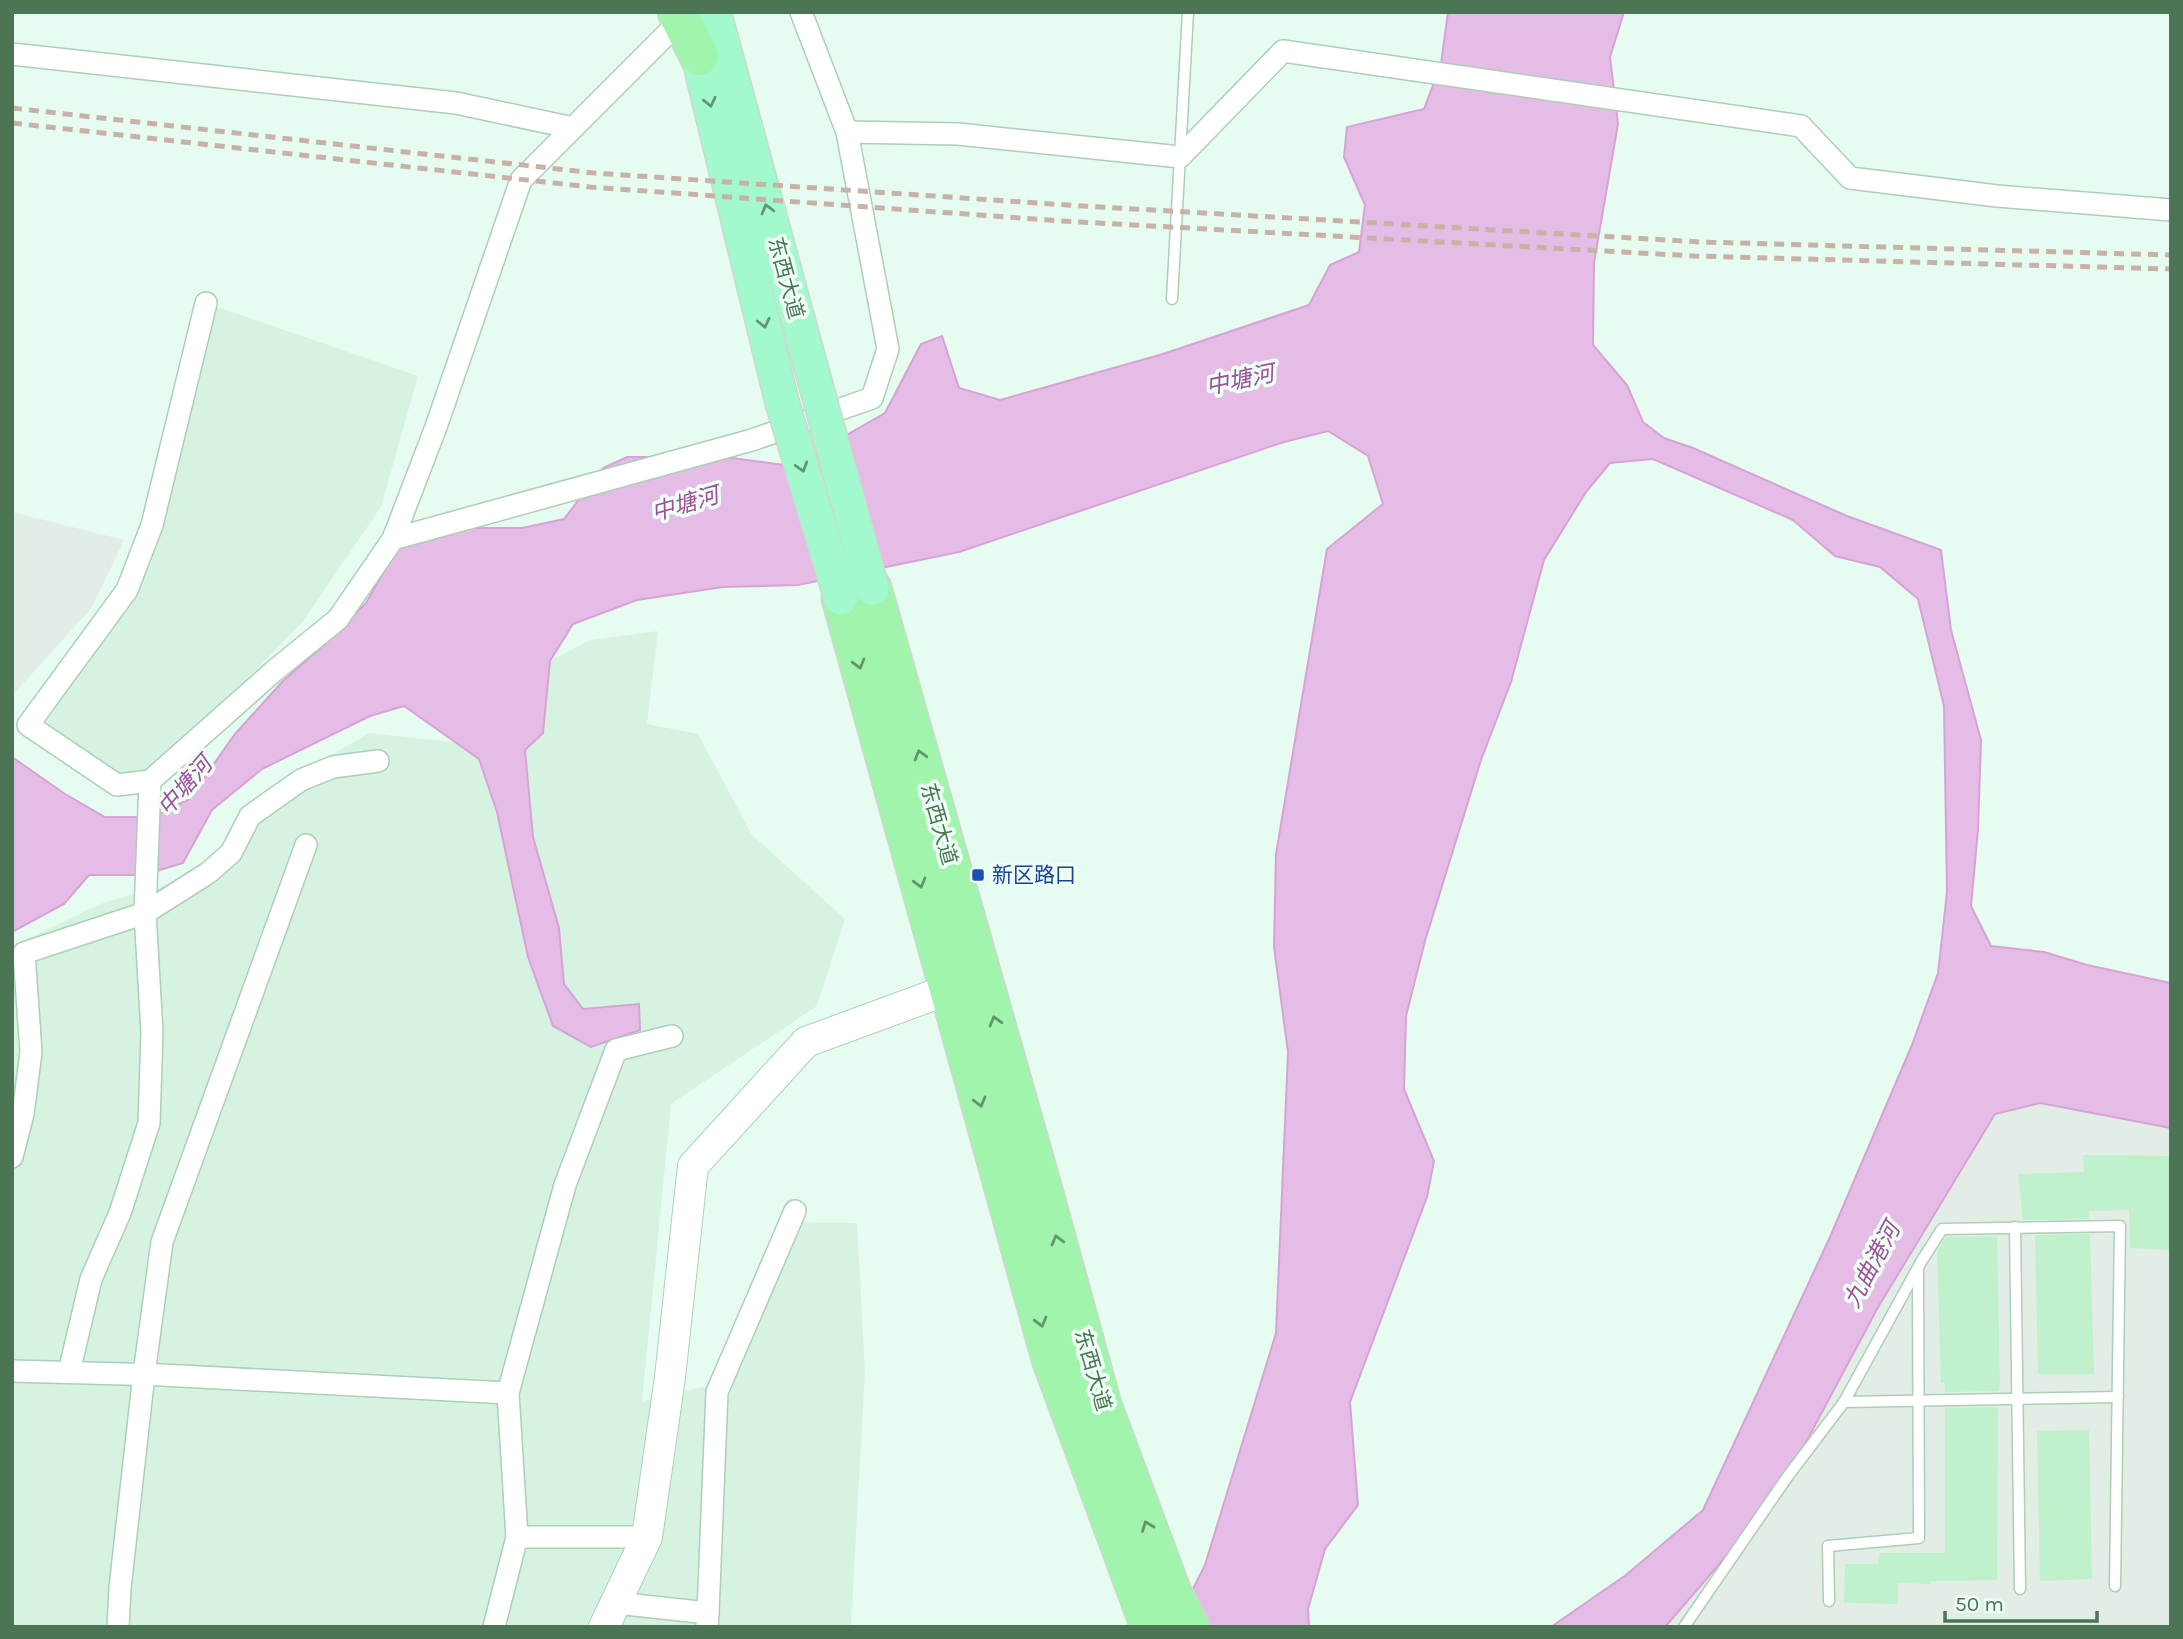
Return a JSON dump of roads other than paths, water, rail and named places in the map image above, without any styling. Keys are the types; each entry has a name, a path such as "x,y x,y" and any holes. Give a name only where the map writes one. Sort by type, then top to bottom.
{"highway":[{"path":"690,14 699,56"},
{"name":"东西大道","path":"857,593 966,983 1102,1405 1171,1590 1190,1627"},
{"name":"东西大道","path":"966,983 1051,1359 1150,1627"}],"main road":[{"name":"东西大道","path":"690,14 818,393 857,593"},
{"name":"东西大道","path":"699,56 782,402 857,593"}],"street":[{"path":"393,539 752,440 872,398 888,349 848,132 801,12"},
{"path":"69,1372 91,1279 120,1213 149,1123 152,1032 145,913 150,789 274,671 338,619 393,539 436,427 521,180 690,14"},
{"path":"848,132 958,134 1180,158 1283,51 1801,126 1850,178 1997,196 2171,210"},
{"path":"12,54 456,103 573,128"},
{"path":"150,789 117,785 29,725 127,590 152,525 206,303"},
{"path":"12,1157 23,1114 31,1052 24,953 145,913 208,873 231,853 250,816 301,780 333,767 378,761"},
{"path":"118,1627 144,1374 162,1242 306,845"},
{"path":"795,1211 717,1392 707,1620 610,1615 647,1537 670,1377 694,1166 806,1042 966,983"},
{"path":"495,1627 517,1537 508,1393 565,1185 616,1050 672,1036"},
{"path":"12,1371 144,1374 508,1393"},
{"path":"517,1537 647,1537"}],"lane":[{"path":"1172,299 1188,12"},
{"path":"1684,1627 1788,1476 1844,1402 1942,1229 2120,1226 2115,1586"},
{"path":"2014,1227 2020,1589"},
{"path":"1829,1601 1828,1546 1919,1538 1918,1268"},
{"path":"1844,1402 2118,1397"}],"water":[{"path":"1448,12 1624,12 1610,57 1618,124 1594,263 1593,345 1627,385 1643,422 1664,438 1693,448 1847,516 1941,550 1951,630 1981,740 1978,830 1971,906 1991,946 2044,952 2087,965 2171,983 2171,1128 2040,1103 1995,1114 1877,1309 1788,1476 1727,1555 1665,1627 1551,1627 1626,1575 1703,1510 1830,1237 1912,1045 1938,973 1947,892 1944,706 1918,599 1880,567 1835,556 1793,520 1653,459 1610,463 1586,492 1544,560 1511,682 1481,760 1425,941 1406,1016 1404,1089 1434,1161 1427,1197 1350,1402 1358,1505 1325,1549 1308,1609 1309,1627 1174,1627 1205,1565 1276,1333 1288,1052 1274,947 1276,854 1327,549 1383,504 1368,456 1328,431 1284,442 959,552 798,585 723,587 637,600 573,624 550,661 543,733 525,750 533,837 559,928 564,984 583,1009 639,1004 640,1030 591,1047 553,1026 528,957 497,812 479,759 404,706 370,716 262,769 212,810 183,863 144,875 89,875 64,904 12,932 12,757 65,794 105,817 154,817 189,799 235,734 283,681 366,603 402,540 442,528 522,528 564,519 603,468 627,457 725,457 792,466 885,413 921,344 942,336 959,388 1000,400 1163,354 1309,305 1330,265 1359,252 1365,205 1344,157 1347,127 1424,109 1441,64"}],"railway":[{"path":"12,108 594,173 1067,205 1701,242 2171,255"},
{"path":"12,123 590,187 1062,221 1694,256 2171,269"}],"place":[{"name":"新区路口","path":"978,875"}],"water label":[{"name":"中塘河","path":"1240,380"},
{"name":"中塘河","path":"685,504"},
{"name":"中塘河","path":"185,786"},
{"name":"九曲港河","path":"1872,1265"}]}
